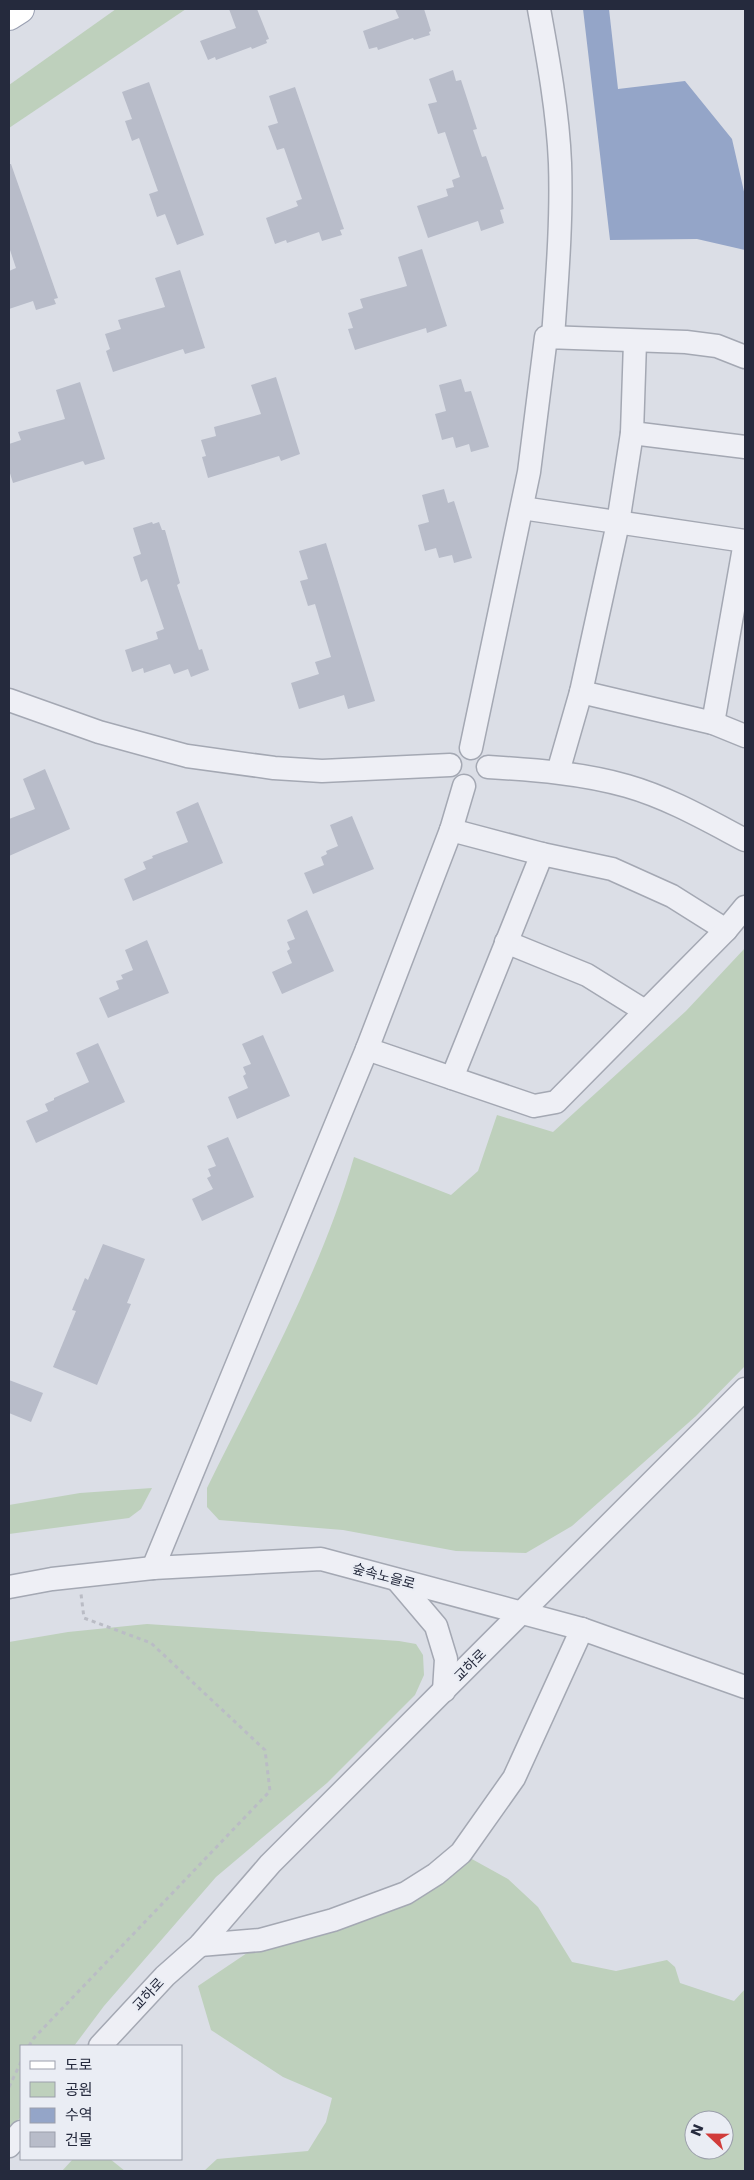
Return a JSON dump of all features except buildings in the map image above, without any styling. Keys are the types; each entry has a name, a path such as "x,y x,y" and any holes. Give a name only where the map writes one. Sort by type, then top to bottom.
{"street":[{"path":"539,9 548,58 560,162 558,263 553,337"},
{"path":"471,748 529,472 546,337 635,342 686,342 717,346 745,357"},
{"path":"558,772 581,692 618,523 632,433 635,342"},
{"path":"632,433 745,447"},
{"path":"522,508 745,542 713,723"},
{"path":"581,692 713,723 745,736"},
{"path":"9,700 99,732 187,756 274,768 322,771 450,765"},
{"path":"471,748 482,754 488,767 481,782 470,787 454,780 450,765 458,751 471,748"},
{"path":"488,767 558,772 627,786 679,806 745,840"},
{"path":"153,1568 367,1049 451,830 464,786"},
{"path":"451,830 542,854 612,869 672,896 726,930"},
{"path":"452,1078 542,854"},
{"path":"367,1049 534,1106 556,1102 726,930 745,907"},
{"path":"506,942 587,975 645,1011"},
{"name":"교하로","path":"101,2045 165,1976 200,1945 270,1864 745,1389"},
{"name":"숲속노을로","path":"9,1586 153,1568 321,1559 582,1629 745,1687"},
{"path":"397,1580 436,1626 446,1659 444,1691"},
{"path":"200,1945 260,1940 333,1920 406,1893 436,1874 461,1853 514,1778 582,1629"},
{"path":"9,2146 20,2133"}],"path":[{"path":"30,2045 33,2039 270,1790 265,1750 151,1644 84,1618 79,1576"},
{"path":"9,2087 20,2064"}],"green space":[{"path":"116,9 186,9 9,128 9,85"},
{"path":"745,948 745,1366 696,1416 572,1526 526,1553 456,1551 343,1530 219,1520 207,1507 207,1488 307,1284 325,1242 354,1157 451,1195 478,1171 497,1115 553,1132 686,1011"},
{"path":"152,1488 141,1509 129,1518 9,1534 9,1505 80,1493"},
{"path":"147,1624 399,1641 416,1644 423,1655 424,1675 415,1695 327,1783 216,1877 104,2006 75,2045 20,2045 20,2118 9,2129 9,1642 68,1632"},
{"path":"461,1853 508,1879 538,1907 572,1962 616,1971 667,1960 675,1967 680,1983 734,2001 745,1989 745,2171 204,2171 217,2159 308,2151 326,2122 332,2098 283,2077 211,2030 198,1986 250,1951 342,1919"},
{"path":"72,2160 111,2160 125,2171 62,2171"}],"water":[{"path":"583,9 609,9 618,89 685,81 732,139 745,196 745,250 697,239 610,240"}]}
